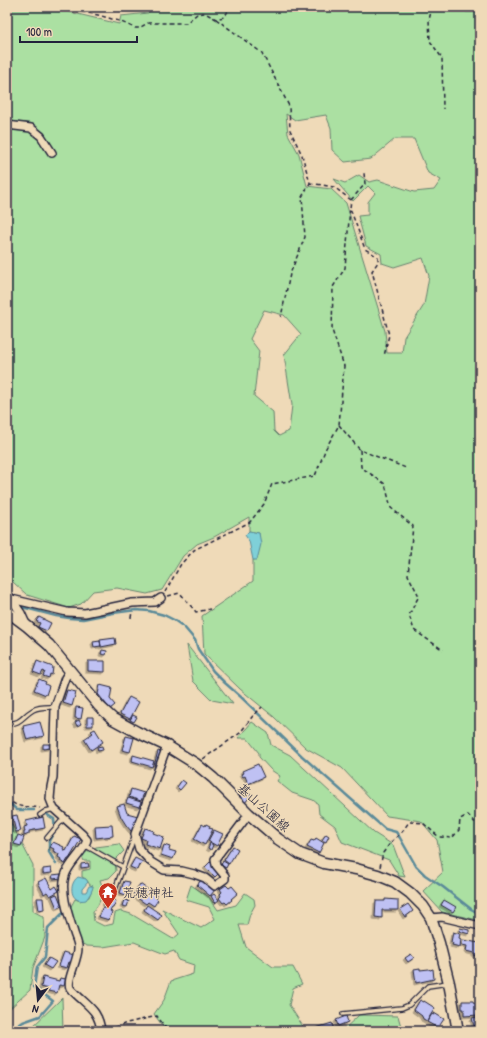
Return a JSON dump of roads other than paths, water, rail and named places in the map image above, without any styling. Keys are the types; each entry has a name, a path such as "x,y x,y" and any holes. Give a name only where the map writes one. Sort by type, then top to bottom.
{"main road":[{"name":"基山公園線","path":"7,611 49,645 99,706 113,719 167,746 196,764 214,778 249,814 278,839 300,854 324,863 378,875 395,882 410,893 423,906 431,918 449,983 458,1031"}],"street":[{"path":"7,125 31,128 41,136 52,153"},
{"path":"8,596 67,612 85,613 132,603 155,602 161,598"},
{"path":"8,596 21,613 27,626"},
{"path":"70,670 65,678 55,707 53,778 50,787 50,810 64,818 87,840 86,846 68,869 63,885 67,908 78,946 78,954 69,981 70,989 92,1009 99,1018 101,1031"},
{"path":"167,746 135,834 139,849 151,862 164,870 182,871 205,878 215,886 225,879 225,876 216,865 215,858 249,814"},
{"path":"431,918 442,917 480,926"}],"lane":[{"path":"7,724 16,723 32,711 41,707 55,707"},
{"path":"40,815 50,810"},
{"path":"47,838 64,818"},
{"path":"112,895 135,834"},
{"path":"86,846 123,867"},
{"path":"343,1014 402,1008 410,1005 428,986 449,983"}],"water":[{"path":"249,531 259,533 261,544 257,560 253,560 249,541 245,535"},
{"path":"78,877 86,879 88,882 82,889 82,892 86,892 89,886 93,886 92,891 86,900 77,899 72,893 73,884"}],"waterway":[{"path":"18,606 69,618 83,619 136,610 149,611 164,615 174,620 184,627 195,640 198,649 213,671 225,683 302,756 385,829 396,832 416,866 425,875 480,914"},
{"path":"7,801 17,810 34,810"},
{"path":"46,814 54,819 55,830 49,841 49,852 56,864"},
{"path":"10,1031 23,1022 40,1016 53,1001 34,987 37,967 45,957 48,928 65,911"}],"place":[{"name":"荒穂神社","path":"108,909"}]}
